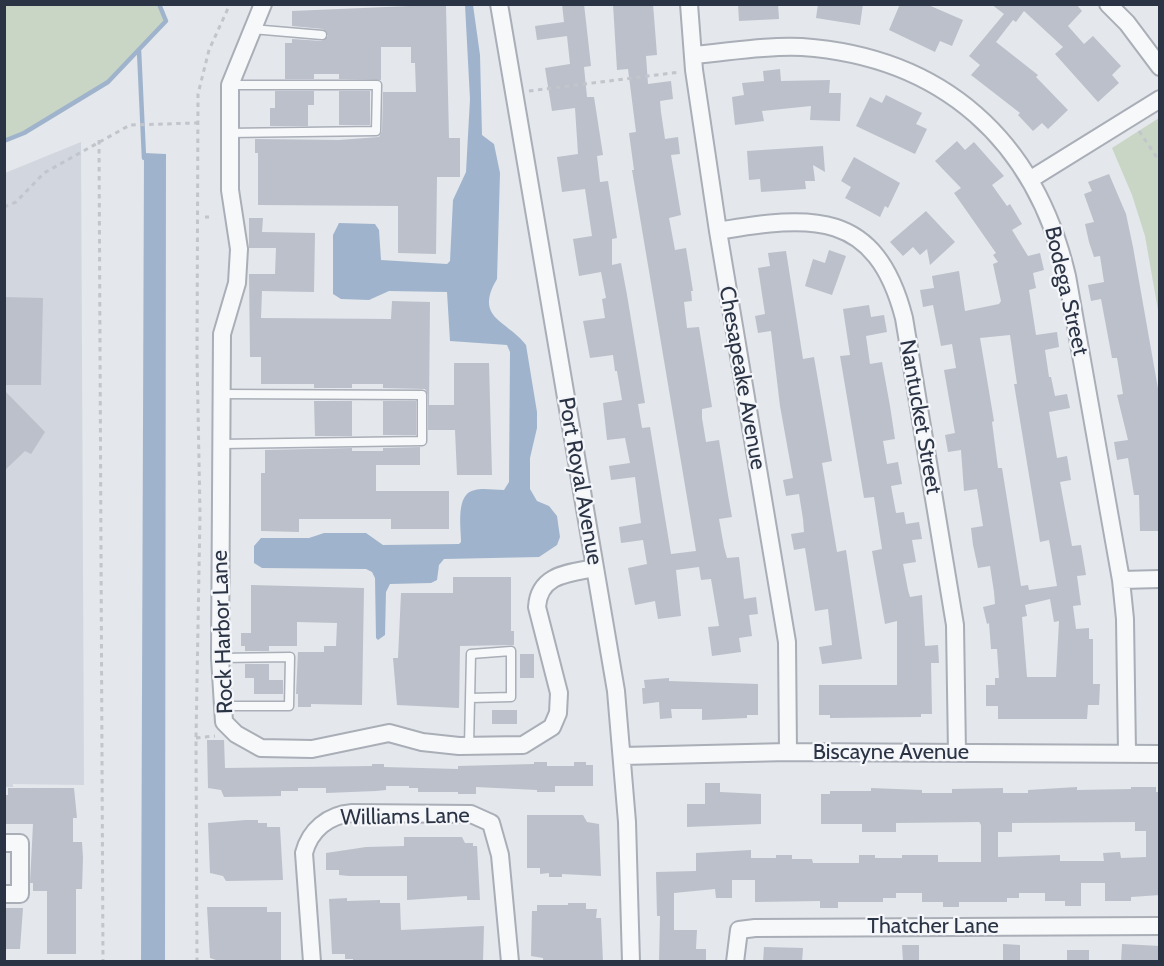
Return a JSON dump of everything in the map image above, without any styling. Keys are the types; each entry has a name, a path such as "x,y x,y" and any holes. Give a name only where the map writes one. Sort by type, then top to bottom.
{"street":[{"name":"Rock Harbor Lane","path":"263,4 230,85 228,133 230,190 239,249 237,283 222,334 220,658 221,706 224,722 236,734 261,748 312,749 389,733 422,742 469,746 523,745 552,727 557,720 559,693 537,601 550,580 559,575 595,568"},
{"name":"Port Royal Avenue","path":"499,4 610,648 623,756 631,962"},
{"name":"Chesapeake Avenue","path":"689,4 694,63 718,231 787,642 788,752"},
{"path":"1108,4 1127,23 1160,67"},
{"name":"Bodega Street","path":"694,63 801,47 871,58 910,71 975,113 1004,142 1031,179 1053,228 1067,276 1121,580 1125,619 1127,753"},
{"path":"1031,179 1160,99"},
{"name":"Nantucket Street","path":"718,231 776,221 830,225 857,238 875,255 892,282 904,318 955,625 957,753"},
{"path":"1121,580 1160,579"},
{"name":"Biscayne Avenue","path":"623,756 788,752 1160,754"},
{"name":"Williams Lane","path":"312,962 304,853 306,844 320,826 334,815 352,813 471,814 491,823 500,855 510,962"},
{"path":"4,843 20,843 20,894 4,894"},
{"name":"Thatcher Lane","path":"735,962 739,930 755,928 1160,926"}],"lane":[{"path":"252,29 322,35"},
{"path":"228,133 376,131 377,85 230,85"},
{"path":"221,444 422,441 422,395 222,394"},
{"path":"469,746 470,698 471,654 511,651 511,697 470,698"},
{"path":"220,658 290,657 289,706 221,706"}],"path":[{"path":"197,962 196,738 200,514 197,357 198,123 201,72 230,4"},
{"path":"514,93 694,63"},
{"path":"1131,117 1160,162"},
{"path":"4,207 16,202 44,173 99,140 132,124 198,123"},
{"path":"99,140 103,962"}],"shaded area":[{"path":"81,142 84,785 13,784 13,787 5,787 5,173"}],"green space":[{"path":"5,4 159,5 166,21 108,82 24,133 5,141"},
{"path":"1159,118 1159,316 1145,236 1132,195 1112,148"}],"water":[{"path":"465,5 473,5 480,55 482,135 494,144 500,173 497,279 489,303 496,318 526,345 537,412 537,428 530,458 530,489 537,501 549,506 557,516 560,537 557,545 539,557 444,559 439,565 437,580 431,583 390,584 386,592 385,635 378,640 376,638 375,578 372,572 366,569 262,568 254,563 254,546 261,538 309,538 324,533 366,533 383,545 459,544 461,542 460,512 464,497 475,490 504,490 509,482 510,352 507,345 450,341 447,292 389,291 369,300 341,299 333,294 333,235 339,223 375,224 379,230 381,260 447,264 450,261 453,200 466,172 470,99"},
{"path":"144,153 166,154 165,962 141,961"}],"building":[{"path":"562,4 584,4 591,66 584,67 587,97 594,97 603,155 597,156 600,182 608,181 617,238 612,239 612,265 621,263 645,403 638,404 642,428 650,427 671,554 696,551 632,170 634,170 629,133 636,132 628,69 617,70 613,4 653,4 657,55 646,56 648,84 671,81 673,99 660,101 665,139 678,137 680,154 671,155 681,215 669,218 675,250 686,248 693,291 691,291 692,301 684,302 687,328 699,327 712,407 702,409 706,442 719,440 732,517 719,519 727,558 739,557 744,599 756,597 758,614 749,615 752,636 739,638 741,652 712,656 708,627 719,626 711,579 701,580 699,567 676,570 681,616 658,619 655,601 635,605 628,568 647,564 643,540 621,543 619,527 641,523 635,477 611,480 609,466 630,463 625,438 607,440 603,403 622,400 617,371 615,371 613,355 590,358 583,321 605,318 602,299 606,298 601,272 579,276 573,239 592,236 585,189 562,192 557,157 578,154 575,108 552,111 545,68 570,64 567,36 537,40 535,26 564,22"},
{"path":"738,4 778,4 779,19 739,21"},
{"path":"818,4 863,4 860,25 816,18"},
{"path":"900,4 926,4 963,20 952,46 940,41 935,52 889,30"},
{"path":"991,4 1076,4 1082,11 1068,26 1084,44 1093,36 1121,66 1112,75 1119,83 1098,102 1055,54 1063,47 1024,11 1016,22 1013,20 996,42 1038,75 1036,77 1068,110 1048,129 1042,123 1033,131 1018,115 1020,113 971,75 980,65 969,56 1004,14"},
{"path":"446,6 449,138 460,138 460,177 437,177 436,254 398,253 398,206 258,205 258,153 255,153 255,139 339,140 379,137 382,131 383,92 416,92 415,63 411,63 411,47 381,47 381,80 339,79 339,74 314,74 314,79 285,79 285,43 292,43 292,39 322,41 328,36 323,29 292,26 292,11"},
{"path":"780,69 781,81 830,80 829,93 841,93 840,121 810,120 811,106 762,111 764,121 735,125 732,97 744,95 742,83 764,81 763,71"},
{"path":"275,91 314,91 314,105 308,105 308,126 270,126 270,108 275,108"},
{"path":"339,91 370,91 370,125 339,125"},
{"path":"886,95 922,113 916,124 927,129 915,154 856,126 870,97 882,103"},
{"path":"957,141 965,150 974,142 1004,176 992,185 1007,206 1010,204 1022,224 1012,230 1028,256 1040,253 1044,270 1033,273 1036,288 1029,290 1036,335 1057,332 1059,347 1045,350 1049,377 1051,377 1055,396 1067,394 1070,408 1049,412 1057,458 1067,456 1071,480 1060,482 1072,546 1081,545 1086,575 1077,576 1081,605 1073,606 1076,629 1089,628 1089,639 1093,639 1093,684 1100,684 1099,705 1088,705 1087,719 998,719 998,706 986,706 986,685 995,685 995,678 999,678 997,649 991,649 989,623 987,624 983,607 995,604 990,566 978,568 973,545 971,528 983,526 977,489 964,491 961,450 948,452 945,435 955,433 944,370 956,368 952,344 941,346 933,305 923,307 920,290 934,288 932,276 959,271 965,311 999,304 1001,301 993,264 998,262 993,255 996,253 954,193 961,188 935,161","holes":["1010,335 1017,384 1014,384 1040,542 1049,540 1057,586 1029,590 1028,585 1021,586 1002,468 998,468 992,422 994,421 980,338","1050,599 1054,622 1059,621 1056,677 1027,677 1022,617 1027,616 1025,605"]},
{"path":"823,146 825,172 813,165 815,181 805,181 806,189 761,192 760,179 749,180 747,151"},
{"path":"854,157 900,183 888,208 885,206 880,217 845,198 851,187 841,181"},
{"path":"1109,174 1126,214 1160,400 1160,531 1140,531 1139,495 1134,495 1128,458 1117,460 1114,442 1128,440 1117,395 1123,394 1117,358 1112,358 1101,299 1091,301 1088,285 1104,282 1100,256 1094,257 1089,242 1085,224 1094,222 1084,194 1092,191 1088,182"},
{"path":"926,211 955,242 930,265 927,249 920,255 913,247 903,256 890,242"},
{"path":"249,218 263,218 262,232 315,233 314,292 262,291 261,318 391,319 392,301 430,302 429,405 454,405 454,363 489,363 492,475 457,475 455,430 428,430 428,395 425,389 383,388 383,384 352,384 352,388 314,388 314,384 261,384 261,357 250,357 249,274 275,274 276,248 249,248"},
{"path":"829,250 846,256 832,295 805,286 813,259 825,263"},
{"path":"786,251 803,359 814,357 832,461 822,463 837,552 846,550 862,659 822,664 819,647 832,645 828,609 815,611 805,548 794,550 791,534 804,532 799,494 786,496 783,480 793,478 780,406 771,331 758,333 755,316 765,314 758,268 770,266 768,253"},
{"path":"4,297 43,298 41,385 4,385"},
{"path":"869,305 871,317 884,315 887,332 866,336 870,364 882,362 890,406 895,439 883,441 887,464 898,462 902,484 891,486 896,513 904,512 906,524 919,522 922,539 912,540 916,562 903,564 908,590 910,597 922,595 925,646 938,645 939,663 931,663 932,714 921,714 921,717 830,718 830,715 819,715 819,685 897,685 897,621 885,624 872,551 882,549 874,497 864,498 840,356 850,355 843,309"},
{"path":"4,390 45,432 31,454 25,451 4,471"},
{"path":"314,401 352,401 352,436 315,436"},
{"path":"383,401 416,401 416,435 383,435"},
{"path":"420,447 420,465 376,465 376,491 449,491 449,529 391,529 391,519 299,519 299,532 261,531 261,473 265,473 265,450 352,448 352,451 383,451 383,448"},
{"path":"453,577 511,577 511,631 514,631 514,645 460,646 459,708 397,705 393,658 398,658 401,593 453,593"},
{"path":"251,585 364,588 362,705 311,704 311,707 298,707 298,694 296,694 298,652 324,652 324,646 336,646 337,623 297,622 297,646 269,646 269,651 245,651 245,646 241,646 241,633 251,633"},
{"path":"520,654 534,654 534,678 520,678"},
{"path":"245,664 269,664 269,680 283,680 283,694 254,694 254,678 245,678"},
{"path":"669,678 669,681 758,684 758,715 747,715 747,718 702,720 702,709 671,709 672,718 660,719 659,702 643,704 642,688 645,688 644,680"},
{"path":"492,710 517,710 517,724 492,724"},
{"path":"207,740 224,740 225,768 384,764 384,767 458,769 458,766 534,764 534,762 547,762 547,766 574,766 574,762 586,762 586,765 593,765 593,786 555,786 555,792 476,787 476,794 418,792 418,788 409,788 409,786 386,786 386,790 376,791 326,793 326,788 298,788 298,791 281,791 281,796 224,797 221,790 208,788"},
{"path":"705,783 720,783 720,792 761,794 761,824 687,827 687,804 705,804"},
{"path":"1077,787 1077,790 1156,787 1156,792 1160,792 1160,895 1131,897 1131,901 1105,901 1105,883 1081,883 1081,906 1065,906 1065,901 1045,901 1045,893 1019,893 1019,898 1007,898 1007,902 959,902 959,907 943,907 943,902 922,902 922,893 896,893 896,898 883,898 883,902 838,902 838,908 820,908 820,901 755,902 755,880 732,880 732,898 716,898 715,889 674,893 674,930 697,930 696,949 706,949 706,962 659,962 660,916 657,916 656,872 696,871 696,853 751,850 751,858 776,858 776,855 792,855 792,859 812,859 813,863 859,863 859,855 875,855 875,858 902,858 902,855 938,855 938,862 981,862 981,825 979,822 896,823 896,832 862,832 862,824 821,824 821,794 830,794 830,791 871,791 871,788 922,790 922,793 952,793 952,789 1003,788 1003,793 1028,793 1028,790","holes":["1135,822 1135,831 1146,831 1146,857 1121,858 1120,852 1103,853 1104,861 1060,861 1060,855 998,857 998,832 1012,832 1012,823"]},
{"path":"8,788 74,788 77,818 73,818 73,842 82,842 83,858 82,889 76,889 76,954 47,954 47,891 33,891 33,883 30,883 33,824 4,824 4,795 8,795"},
{"path":"527,815 583,815 587,822 599,824 601,876 562,874 562,877 549,877 549,873 540,874 540,868 527,868"},
{"path":"246,820 267,823 267,827 280,827 283,880 226,881 223,876 210,873 208,823"},
{"path":"404,837 462,837 465,843 473,843 473,846 477,846 480,900 467,900 467,896 407,900 407,876 349,876 339,875 339,870 326,870 326,853 366,847 404,846"},
{"path":"347,898 347,901 380,900 380,903 400,903 401,930 484,926 483,962 353,962 353,959 345,959 345,954 332,954 329,899"},
{"path":"568,903 586,903 586,909 597,909 596,918 601,918 603,962 546,962 543,958 531,956 532,911 537,911 537,905 568,905"},
{"path":"207,907 267,907 267,912 281,912 281,962 222,962 210,958"},
{"path":"4,908 23,908 20,949 4,949"},
{"path":"1003,944 1020,945 1020,962 1003,962"},
{"path":"1122,944 1160,946 1160,962 1121,962"},
{"path":"902,945 919,945 919,962 903,962"},
{"path":"764,947 803,948 802,962 763,962"},
{"path":"1067,950 1089,950 1089,962 1067,962"}],"waterway":[{"path":"4,141 24,133 108,82 166,21 159,4"},
{"path":"139,50 144,158"}]}
